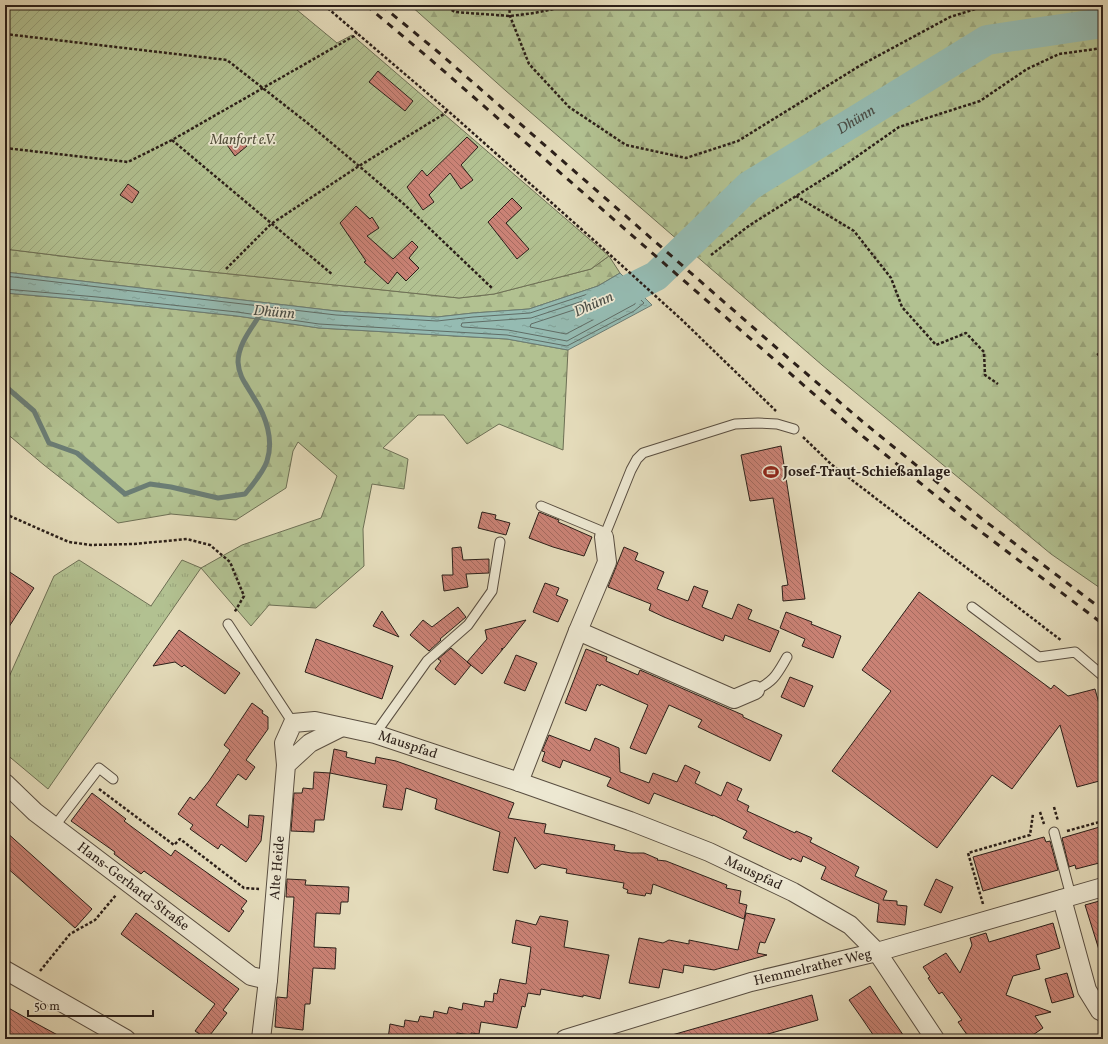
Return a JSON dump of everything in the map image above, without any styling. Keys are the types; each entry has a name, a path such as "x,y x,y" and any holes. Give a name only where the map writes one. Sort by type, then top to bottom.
{"street":[{"path":"519,782 578,631 607,562 605,535"},
{"path":"578,631 734,699 755,690"},
{"name":"Mauspfad","path":"293,723 315,721 375,734 519,782 630,821 723,859 793,892 850,925 877,952 935,1039"},
{"path":"286,765 284,743 293,723"},
{"path":"286,765 310,743 342,726"},
{"name":"Alte Heide","path":"261,1039 268,980 286,765"},
{"name":"Hans-Gerhard-Straße","path":"5,783 35,812 54,827 251,976 268,980"},
{"name":"Hemmelrather Weg","path":"565,1039 751,982 877,952 1103,887"},
{"path":"1066,897 1087,990 1100,1011"},
{"path":"5,970 126,1039"}],"lane":[{"path":"542,506 605,535 636,459 643,453 735,424 758,422 777,424 794,429"},
{"path":"375,734 427,661 468,625 492,591 500,542"},
{"path":"972,607 1039,657 1075,652 1103,676"},
{"path":"228,624 293,723"},
{"path":"755,690 767,685 776,676 787,657"},
{"path":"54,827 98,768 113,779"},
{"path":"1058,832 1066,897"}],"path":[{"path":"324,5 358,32 597,243 682,320 831,464 1075,652"},
{"path":"443,5 455,12 510,16 574,5"},
{"path":"509,5 510,16 529,64 569,107 626,145 686,158 738,141 868,62 950,18 988,5"},
{"path":"5,148 128,162 172,140 354,36 358,32"},
{"path":"5,34 227,60 359,166 404,205 493,289"},
{"path":"711,255 750,225 839,169 898,127 980,100 1027,69 1059,54 1103,48"},
{"path":"226,269 271,224 359,166 444,114 447,110"},
{"path":"172,140 332,275"},
{"path":"796,196 854,231 891,278 902,308 936,345 966,333 984,352 985,375 998,384"},
{"path":"1097,355 1103,351"},
{"path":"5,514 69,542 91,545 134,544 187,539 210,545 230,562 244,596 228,624"},
{"path":"98,788 174,845 180,839 244,888 275,890"},
{"path":"988,920 968,853 1030,835 1033,814"},
{"path":"1058,832 1103,822"},
{"path":"29,984 70,934 95,920 126,882"}],"green space":[{"name":"Manfort e.V.","path":"5,5 291,5 337,43 352,35 609,256 591,269 494,294 459,298 5,249"},
{"path":"410,5 1103,5 1103,590 1051,554 822,365 506,91"},
{"path":"5,249 459,298 494,294 591,269 609,256 620,273 598,286 529,309 437,317 336,311 5,272"},
{"path":"5,293 237,316 319,328 507,339 568,350 563,450 499,424 467,444 444,415 418,415 383,448 408,459 404,489 372,484 363,529 364,566 316,608 269,605 251,626 201,568 242,545 321,518 337,476 298,442 293,451 286,488 236,520 171,514 118,523 44,465 5,432"},
{"path":"79,560 151,606 182,560 201,568 48,789 5,753 5,686 54,576"}],"water":[{"path":"5,272 336,311 437,317 529,309 598,286 620,273 652,305 568,350 507,339 319,328 237,316 5,293"}],"building":[{"path":"378,71 413,101 405,111 369,82"},
{"path":"239,136 247,146 235,156 227,145"},
{"path":"467,137 478,147 461,165 473,180 461,189 450,173 429,195 434,202 423,210 407,187 422,170 427,176"},
{"path":"128,184 139,192 132,203 120,195"},
{"path":"512,198 522,208 506,223 529,249 517,259 488,222"},
{"path":"356,206 370,219 372,217 379,228 367,236 393,259 412,241 418,247 409,258 419,268 406,281 397,272 388,284 364,262 366,261 340,223"},
{"path":"781,446 805,599 783,601 782,586 788,585 773,498 750,501 741,455"},
{"path":"482,512 496,515 495,519 510,523 506,535 478,528"},
{"path":"539,512 559,520 558,522 592,537 584,556 529,538"},
{"path":"461,547 463,560 489,559 489,573 466,574 468,587 444,591 442,575 453,575 452,548"},
{"path":"624,547 638,553 635,560 664,572 657,589 688,601 694,586 708,591 702,607 732,619 738,604 752,610 748,619 779,631 770,652 725,635 723,641 649,610 651,604 608,587"},
{"path":"5,569 34,588 5,633"},
{"path":"545,583 559,588 556,595 568,600 558,622 533,612"},
{"path":"919,592 1051,689 1054,685 1068,696 1095,689 1103,718 1103,780 1077,787 1060,725 1012,789 992,775 937,848 832,771 891,691 862,670"},
{"path":"458,607 466,617 440,639 441,640 429,651 410,635 423,620 432,627"},
{"path":"382,611 399,637 373,626"},
{"path":"786,612 812,622 811,624 841,636 833,658 802,646 805,639 780,628"},
{"path":"526,620 482,674 467,662 487,639 485,630"},
{"path":"179,630 240,673 225,694 184,665 182,667 175,662 153,666"},
{"path":"316,639 393,666 382,699 305,672"},
{"path":"451,648 471,665 455,685 435,669 441,661 438,659"},
{"path":"586,649 607,657 606,661 638,675 640,670 743,715 743,717 782,735 770,761 698,727 702,720 669,705 646,754 630,748 648,705 601,684 600,686 597,684 586,711 565,703"},
{"path":"516,655 537,663 525,691 504,683"},
{"path":"790,677 813,686 804,707 781,697"},
{"path":"252,703 263,711 262,713 268,717 268,729 246,760 255,767 246,780 238,774 216,805 248,828 249,815 264,816 261,841 246,862 221,844 218,849 190,829 193,825 178,814 190,797 194,800 230,750 224,745"},
{"path":"549,735 590,751 595,738 619,748 620,772 649,783 653,773 677,782 685,765 700,772 695,783 721,796 727,782 742,789 737,800 749,806 747,811 795,833 796,831 812,838 810,842 859,867 855,876 887,891 883,900 897,901 897,905 907,906 905,925 877,922 879,904 821,879 826,867 803,856 801,862 792,858 791,860 743,838 747,831 713,815 654,793 649,804 607,786 611,778 563,760 560,768 542,761 545,752 542,751"},
{"path":"334,749 347,752 346,757 375,764 376,757 396,761 514,803 508,818 546,824 544,833 615,845 614,850 631,853 644,853 658,859 657,860 666,861 727,885 726,888 741,891 739,903 747,905 744,919 653,884 651,894 646,893 645,896 627,893 628,890 623,888 624,883 566,873 567,869 542,864 535,869 515,837 508,873 493,870 500,832 435,809 437,799 406,788 402,810 383,807 387,785 330,773"},
{"path":"314,772 330,773 324,820 315,820 314,832 291,831 294,793 302,793 303,788 313,789"},
{"path":"92,793 126,819 124,821 171,856 175,850 247,901 241,909 244,911 229,932 144,871 141,874 114,854 115,852 71,821"},
{"path":"1103,826 1103,862 1076,869 1075,865 1069,867 1062,838"},
{"path":"5,831 92,909 75,928 5,866"},
{"path":"1044,837 1046,842 1050,841 1058,870 983,891 973,857"},
{"path":"287,879 306,880 305,885 349,887 348,902 341,902 340,914 316,913 314,947 336,948 335,969 313,968 310,1004 305,1004 303,1030 275,1027 277,997 287,998 294,897 286,897"},
{"path":"936,879 953,887 941,913 924,905"},
{"path":"1103,900 1103,952 1100,953 1085,905"},
{"path":"136,913 239,989 223,1010 227,1013 207,1039 195,1031 215,1004 121,934"},
{"path":"746,913 775,919 765,943 760,942 757,953 767,955 714,970 684,965 683,973 663,969 659,988 629,983 639,938 663,943 669,940 689,944 689,940 738,950"},
{"path":"540,916 568,921 564,947 609,955 600,999 541,989 540,995 528,993 525,1007 522,1006 517,1028 481,1022 479,1034 471,1033 471,1035 457,1033 456,1039 388,1039 390,1024 404,1027 405,1020 418,1022 420,1016 433,1018 434,1011 447,1014 449,1007 462,1010 463,1003 484,1007 485,1001 493,1002 494,993 497,994 500,979 526,984 531,947 512,943 516,920 536,925"},
{"path":"1053,923 1060,948 1036,955 1040,969 1013,976 1006,995 1051,1012 1035,1016 1043,1028 1027,1039 970,1039 958,1022 962,1020 942,992 939,994 928,978 930,977 923,967 946,953 960,973 972,945 970,938 986,933 989,942"},
{"path":"1067,973 1074,997 1052,1003 1045,979"},
{"path":"870,986 906,1039 876,1039 849,1000"},
{"path":"812,995 818,1020 750,1039 673,1039 672,1035"},
{"path":"5,1006 65,1039 16,1039 5,1033"}],"waterway":[{"name":"Dhünn","path":"597,305 656,276 749,186 987,40 1103,23"},
{"path":"5,386 34,411 49,443 77,453 125,494 150,484 171,487 218,498 245,494 263,470 267,461 270,445 268,428 262,412 242,377 238,362 240,349 261,313"}],"railway":[{"path":"366,5 430,59 855,430 972,525 1103,624"},
{"path":"381,5 437,51 863,422 981,518 1103,610"}],"place":[{"name":"Josef-Traut-Schießanlage","path":"771,472"}]}
